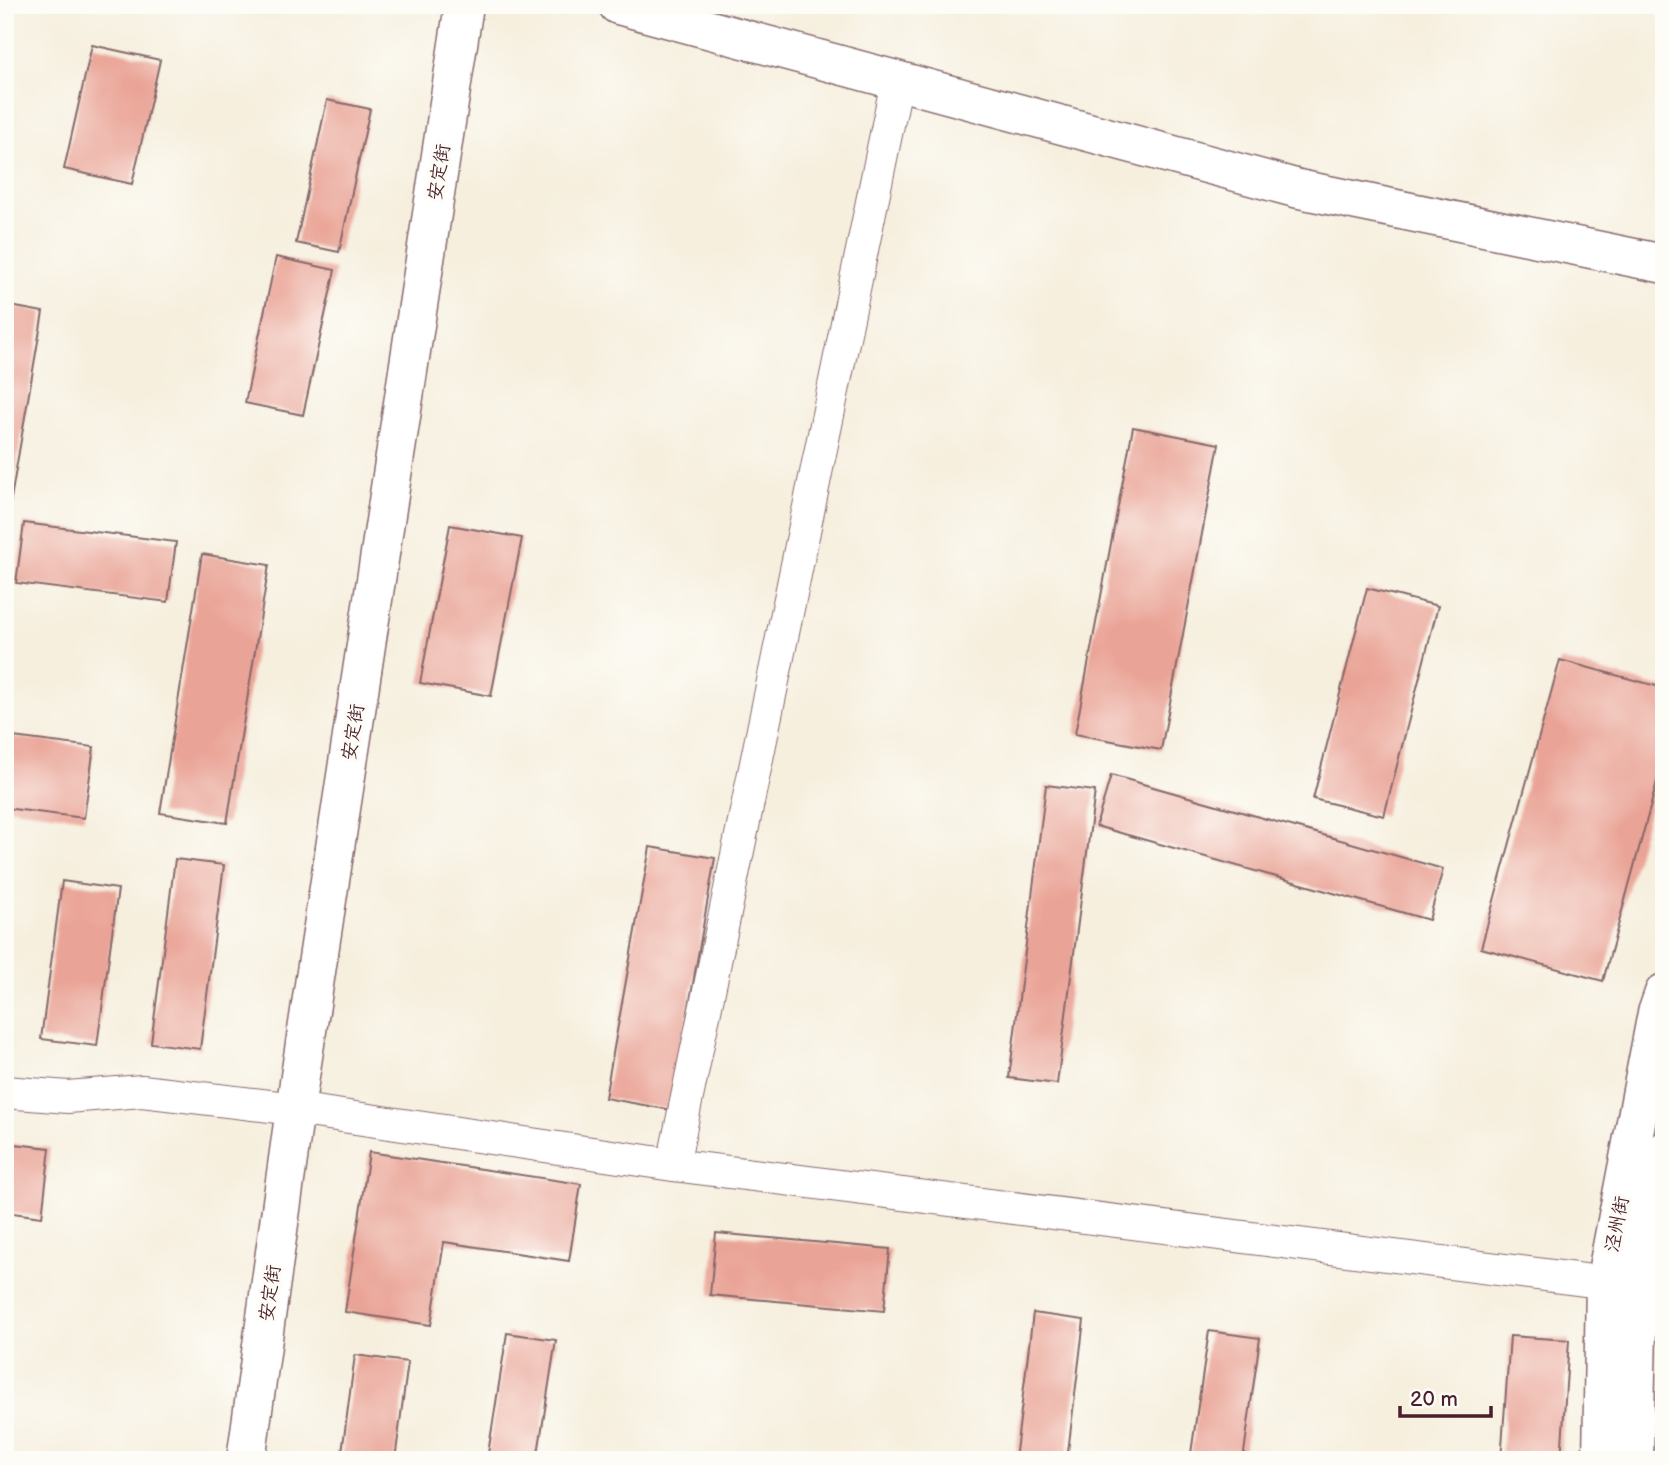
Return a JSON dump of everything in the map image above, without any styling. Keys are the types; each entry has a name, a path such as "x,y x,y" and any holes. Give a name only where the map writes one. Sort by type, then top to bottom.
{"street":[{"name":"安定街","path":"246,1460 295,1109 464,5"},
{"path":"618,5 1299,189 1664,264"},
{"path":"673,1165 897,81"},
{"name":"泾州街","path":"1634,1460 1635,1287 1657,1013 1664,993"},
{"path":"5,1092 68,1097 142,1091 295,1109 673,1165 1635,1287"},
{"name":"泾州街","path":"1602,1460 1664,1151"}],"building":[{"path":"92,45 160,60 132,184 64,169"},
{"path":"327,100 370,109 339,252 296,243"},
{"path":"276,257 335,270 303,415 245,403"},
{"path":"5,305 43,312 9,510 5,510"},
{"path":"1133,427 1219,444 1161,750 1075,734"},
{"path":"24,523 176,542 168,602 16,583"},
{"path":"450,525 522,538 491,696 420,683"},
{"path":"202,554 269,565 227,823 160,813"},
{"path":"1367,588 1438,606 1384,816 1313,799"},
{"path":"1560,660 1664,688 1664,756 1603,981 1481,948"},
{"path":"5,736 94,747 84,818 5,808"},
{"path":"1111,775 1443,869 1429,920 1096,826"},
{"path":"1046,785 1095,791 1057,1084 1009,1078"},
{"path":"650,847 715,858 671,1110 605,1098"},
{"path":"175,859 224,865 200,1049 151,1043"},
{"path":"62,881 118,889 97,1046 41,1039"},
{"path":"5,1143 50,1148 42,1217 5,1212"},
{"path":"369,1152 581,1184 569,1261 444,1242 431,1325 345,1312"},
{"path":"716,1233 890,1249 884,1311 710,1295"},
{"path":"1033,1313 1084,1320 1067,1460 1015,1460"},
{"path":"1209,1331 1260,1338 1243,1460 1190,1460"},
{"path":"507,1333 556,1340 537,1460 487,1460"},
{"path":"1510,1336 1569,1340 1561,1460 1501,1460"},
{"path":"355,1355 408,1362 395,1460 341,1460"}]}
